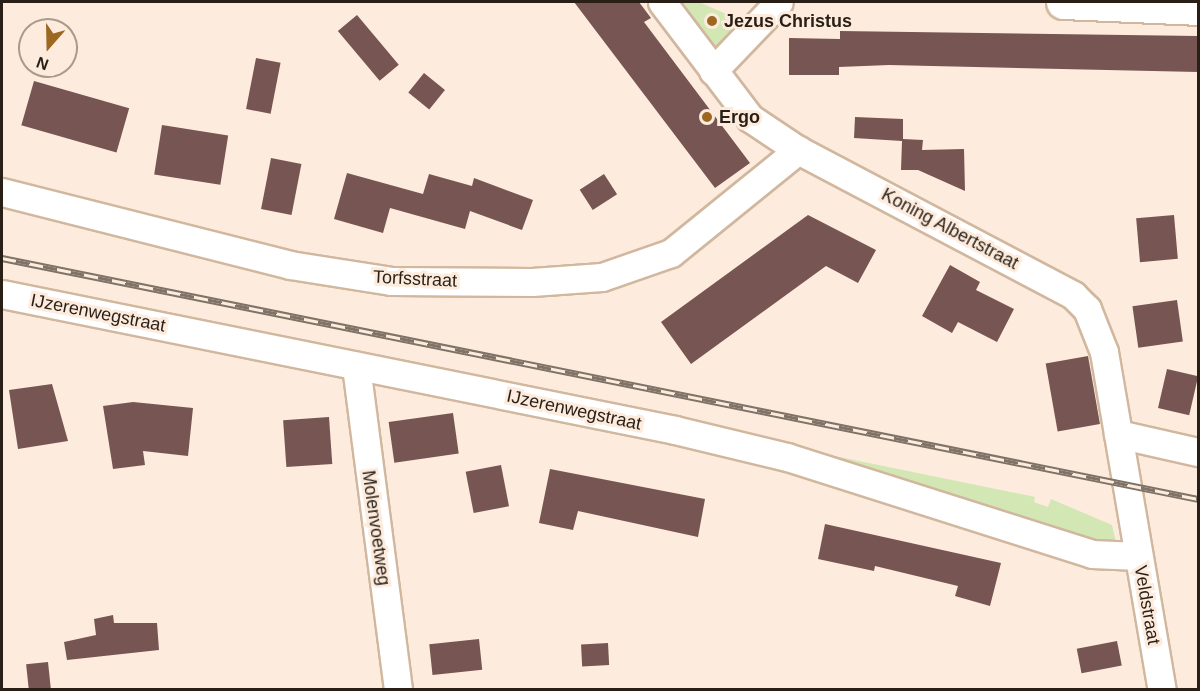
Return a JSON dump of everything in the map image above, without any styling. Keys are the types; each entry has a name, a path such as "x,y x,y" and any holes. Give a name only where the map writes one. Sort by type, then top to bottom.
{"street":[{"name":"Koning Albertstraat","path":"662,2 750,118 798,150 1073,295 1100,331 1132,520"},
{"path":"713,71 779,2"},
{"path":"1063,2 1198,8"},
{"name":"Torfsstraat","path":"2,192 290,265 391,281 532,282 602,277 671,253 798,150"},
{"name":"IJzerenwegstraat","path":"2,294 787,457 1092,554 1138,556"},
{"name":"Molenvoetweg","path":"356,366 398,690"},
{"path":"1118,434 1198,452"},
{"name":"Veldstraat","path":"1132,520 1162,690"}],"green space":[{"path":"673,2 699,2 742,21 720,52 713,53"},
{"path":"815,452 1035,497 1034,502 1048,507 1051,499 1112,525 1116,542 1112,548"}],"building":[{"path":"574,2 639,2 651,18 644,22 750,163 715,188"},
{"path":"357,15 399,65 380,81 338,31"},
{"path":"840,31 1198,36 1198,72 889,65 839,67 839,75 789,75 789,38 840,39"},
{"path":"256,58 281,63 271,114 246,109"},
{"path":"424,73 445,90 429,109 408,92"},
{"path":"34,81 129,108 116,153 21,125"},
{"path":"855,117 903,119 903,139 923,140 922,150 964,149 965,191 918,170 901,170 902,141 854,138"},
{"path":"162,125 228,135 220,185 154,174"},
{"path":"271,158 301,164 292,215 261,209"},
{"path":"347,173 423,194 429,174 472,186 474,178 533,200 522,230 470,211 465,229 390,208 383,233 334,219"},
{"path":"604,174 617,194 593,210 580,190"},
{"path":"808,215 876,250 858,283 826,266 691,364 661,322"},
{"path":"1174,215 1178,259 1140,262 1136,218"},
{"path":"950,265 980,282 976,290 1014,309 997,342 958,322 952,333 922,316"},
{"path":"1177,300 1183,342 1138,348 1132,306"},
{"path":"1088,356 1100,424 1058,431 1046,363"},
{"path":"1167,369 1198,376 1189,415 1158,408"},
{"path":"52,384 68,441 18,449 9,390"},
{"path":"133,402 193,408 188,456 143,451 145,465 113,469 103,406"},
{"path":"453,413 459,454 394,463 389,422"},
{"path":"329,417 332,464 286,467 283,420"},
{"path":"501,465 509,506 474,513 466,472"},
{"path":"550,469 705,499 698,537 578,511 573,530 539,523"},
{"path":"825,524 1001,563 990,606 955,596 958,586 875,566 874,571 818,559"},
{"path":"113,615 114,623 157,623 159,650 67,660 64,642 96,635 94,619"},
{"path":"479,639 482,670 433,675 429,644"},
{"path":"1117,641 1122,666 1082,673 1077,649"},
{"path":"608,643 609,665 582,666 581,644"},
{"path":"48,662 51,690 29,690 26,664"}],"railway":[{"path":"2,258 1198,499"}],"place":[{"name":"Jezus Christus","path":"712,21"},
{"name":"Ergo","path":"707,117"}]}
